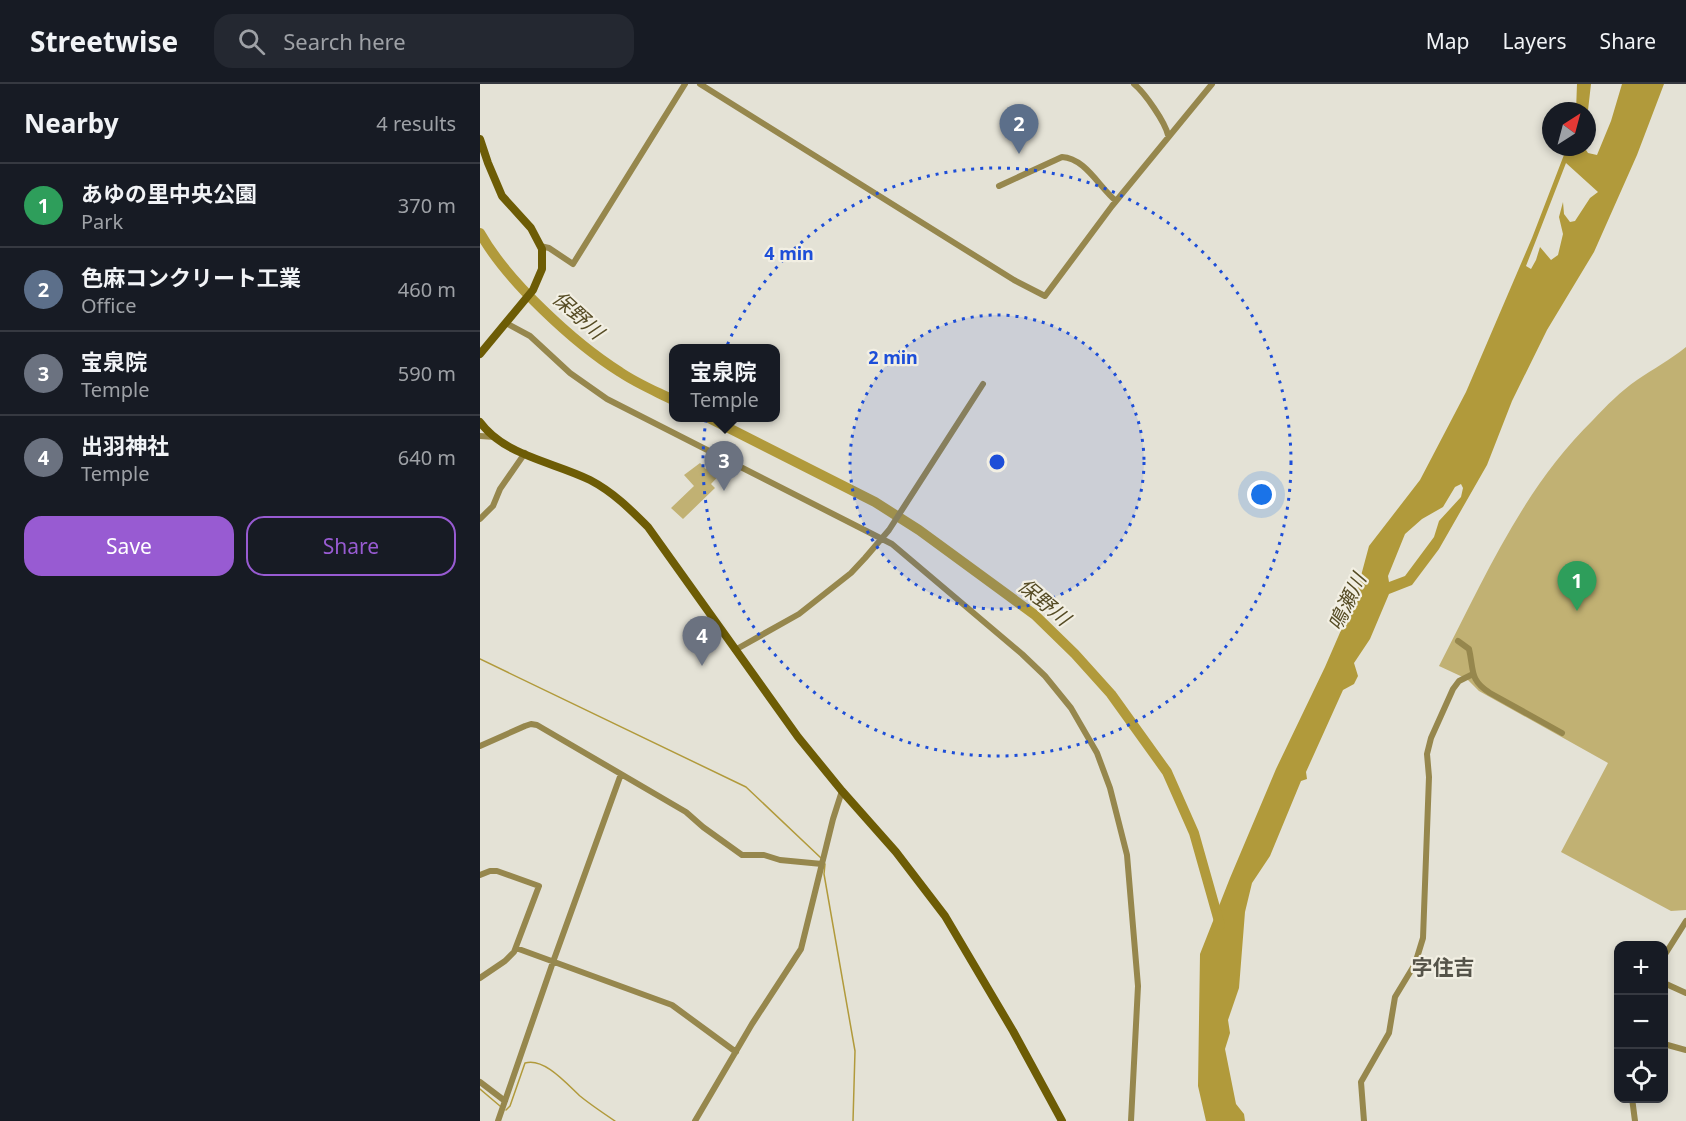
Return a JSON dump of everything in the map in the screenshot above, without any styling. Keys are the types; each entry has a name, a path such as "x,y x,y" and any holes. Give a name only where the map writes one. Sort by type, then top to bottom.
{"street":[{"path":"540,246 549,248 573,264 685,84"},
{"path":"700,84 1014,280 1046,296 1116,201 1212,84"},
{"path":"1134,84 1153,108 1168,135"},
{"path":"480,139 502,196 531,228 540,246 542,269 533,290 480,354"},
{"path":"999,186 1062,157 1073,159 1083,167 1116,201"},
{"path":"506,323 530,336 570,373 607,399 892,544 1045,676 1071,708 1097,753 1110,788 1128,855 1138,986 1131,1121"},
{"path":"735,650 799,614 850,573 889,530 983,384"},
{"path":"480,422 507,446 590,480 621,500 648,527 798,737 896,852 945,916 1013,1031 1062,1121"},
{"path":"480,436 495,437"},
{"path":"480,519 493,506 500,489 525,453"},
{"path":"1458,641 1469,648 1473,674 1476,681 1486,690 1562,733"},
{"path":"1364,1121 1361,1082 1389,1033 1395,997 1415,964 1423,938 1429,746 1453,689 1459,681 1473,674"},
{"path":"480,746 525,726 537,725 686,812 706,830 718,836 742,855 764,855 780,860 822,864"},
{"path":"499,1118 621,774"},
{"path":"695,1121 801,949 842,791"},
{"path":"480,875 497,871 539,886 516,948 505,961 480,978"},
{"path":"1668,950 1686,921"},
{"path":"516,948 672,1005 736,1052"},
{"path":"1668,985 1686,993"},
{"path":"1668,1045 1686,1050"},
{"path":"480,1082 505,1102"},
{"path":"1633,1103 1635,1121"}],"shaded area":[{"path":"1577,84 1591,84 1589,102 1576,102"},
{"path":"1622,84 1664,84 1637,155 1594,252 1547,330 1512,401 1487,465 1439,549 1412,585 1389,594 1370,639 1354,663 1358,676 1354,684 1343,690 1306,772 1307,779 1301,781 1270,856 1252,883 1245,912 1239,988 1228,1020 1230,1033 1225,1049 1236,1104 1244,1114 1245,1121 1206,1121 1198,1086 1200,954 1230,878 1276,769 1355,598 1369,546 1420,480 1466,392 1532,238 1564,156 1597,155 1611,121","holes":["1566,163 1598,192 1590,198 1575,221 1570,222 1564,214 1563,202 1559,217 1563,234 1558,255 1551,260 1540,247 1531,269 1526,266","1461,484 1463,488 1461,497 1439,521 1434,537 1405,576 1389,582 1388,576 1405,534 1422,519 1443,507 1455,487"]},
{"path":"1686,347 1686,910 1671,911 1561,852 1608,763 1479,691 1467,679 1439,666 1506,537 1546,475 1568,447 1614,399 1637,380"},
{"path":"700,463 706,469 710,465 717,469 720,465 725,469 711,484 715,488 683,519 671,508 694,486 684,475"}],"waterway":[{"name":"保野川","path":"480,233 507,271 563,328 620,372 669,398"},
{"name":"保野川","path":"717,422 875,502 919,530 1035,615 1075,654 1111,694 1167,772 1194,833 1220,925"},
{"path":"480,659 746,787 821,858"},
{"path":"825,864 824,874 855,1051 853,1121"},
{"path":"506,1110 510,1106 525,1063 532,1062 555,1073 580,1096 615,1121"},
{"path":"480,1089 500,1106"}],"place":[{"name":"色麻コンクリート工業","path":"1019,154"},
{"name":"宝泉院","path":"724,491"},
{"name":"あゆの里中央公園","path":"1577,611"},
{"name":"出羽神社","path":"702,666"}],"district":[{"name":"字住吉","path":"1443,968"}],"water label":[{"name":"鳴瀬川","path":"1347,602"}]}
